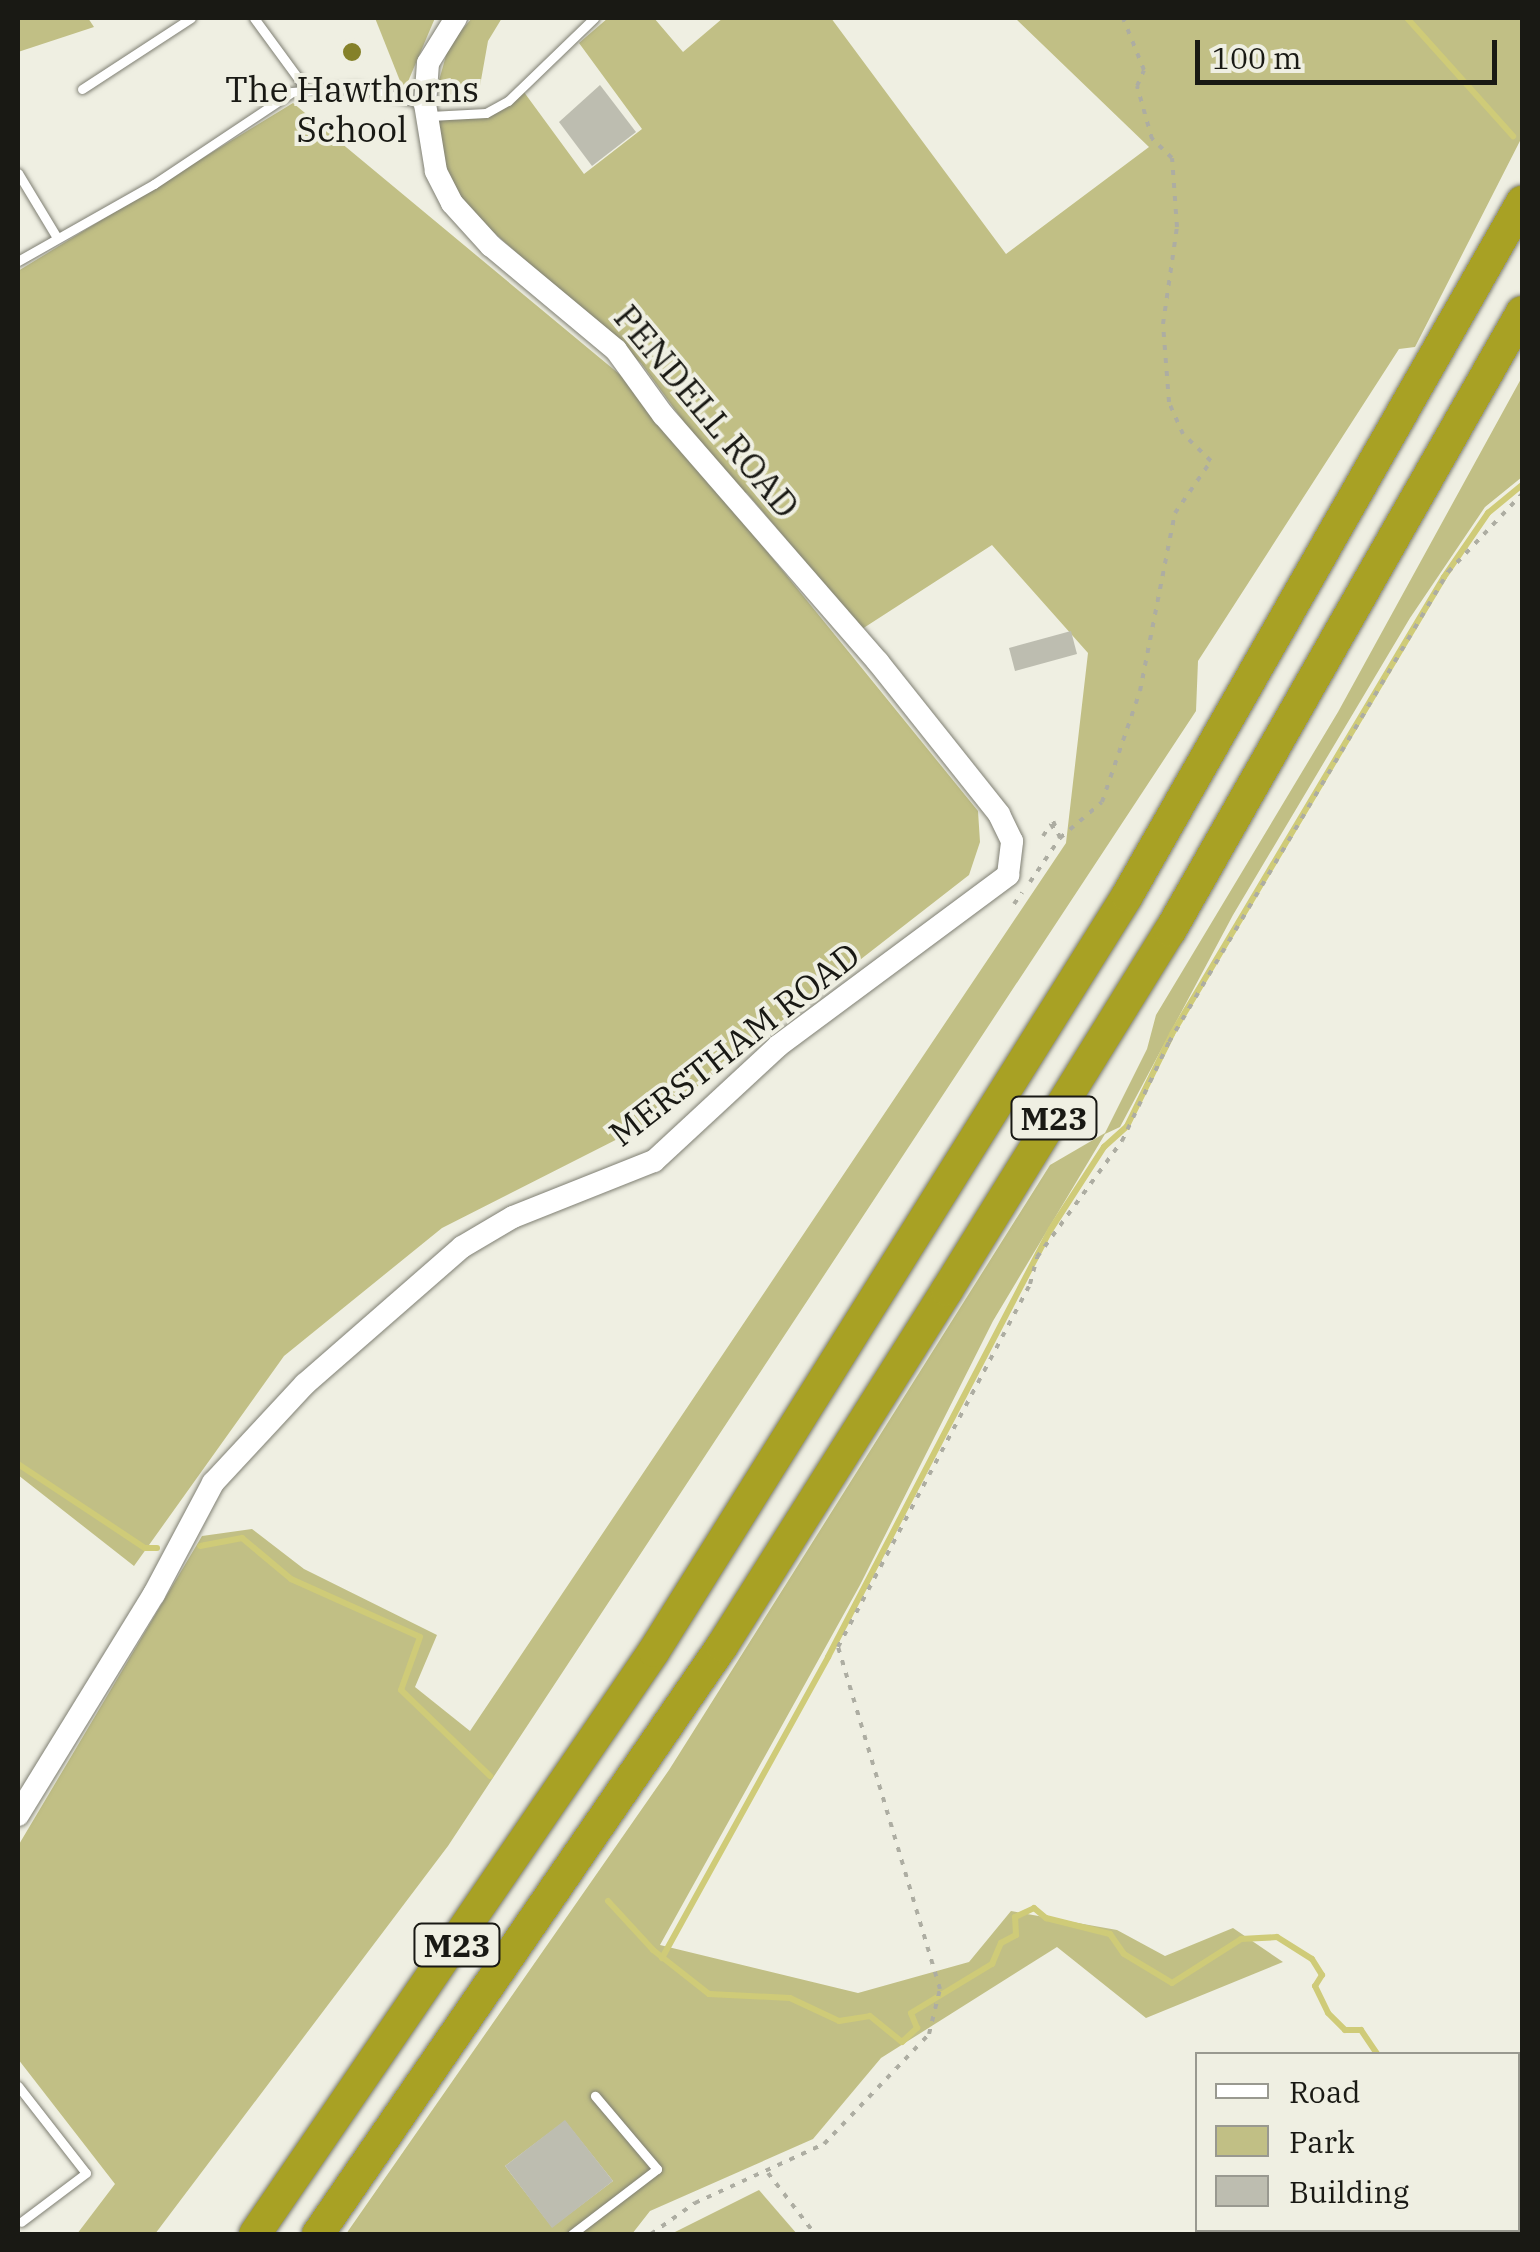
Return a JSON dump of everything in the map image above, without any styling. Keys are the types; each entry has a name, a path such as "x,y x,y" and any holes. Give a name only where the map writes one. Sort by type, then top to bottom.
{"highway":[{"name":"M23","path":"255,2234 654,1651 1117,913 1522,202"},
{"name":"M23","path":"318,2234 722,1646 947,1290 1201,879 1522,312"}],"street":[{"name":"PENDELL ROAD","path":"456,18 428,63 426,110 436,172 468,223 616,350 663,415 878,662 999,814 1012,840"},
{"name":"MERSTHAM ROAD","path":"18,1815 154,1594 213,1483 305,1384 462,1247 513,1218 654,1161 778,1046 1008,874 1012,840"}],"lane":[{"path":"82,89 191,18"},
{"path":"254,18 306,89"},
{"path":"18,261 306,89 357,87 426,110 486,113 508,101 594,18"},
{"path":"18,173 56,236"},
{"path":"18,2086 86,2173 21,2222"},
{"path":"572,2234 657,2169 595,2096"}],"path":[{"path":"1014,904 1060,837 1102,802 1140,690 1175,513 1211,461 1183,434 1169,402 1163,324 1177,226 1172,158 1152,139 1137,86 1144,70 1123,18"},
{"path":"652,2234 695,2203 824,2144 929,2034 940,1992 838,1647 1030,1284 1038,1257 1122,1142 1169,1042 1448,572 1522,494"},
{"path":"1052,818 1060,837"},
{"path":"1043,836 1050,824 1060,837"},
{"path":"768,2172 815,2234"}],"green space":[{"path":"18,18 88,18 94,27 18,52"},
{"path":"375,18 435,18 404,91"},
{"path":"472,18 502,18 488,41 478,97 446,94 438,84 449,45"},
{"path":"608,18 654,18 683,52 723,18 831,18 1006,254 1149,147 1015,18 1522,18 1522,137 1415,347 1399,349 1198,661 1196,711 448,1846 155,2234 77,2234 115,2184 18,2059 18,1846 202,1536 252,1529 304,1569 437,1635 415,1687 470,1731 1066,843 1088,653 992,545 862,629 747,493 732,488 641,363 464,206 442,163 437,115 486,113 521,88 584,174 642,129 579,43"},
{"path":"293,103 630,383 978,811 980,842 969,875 653,1121 442,1228 284,1356 134,1566 18,1475 18,271"},
{"path":"1522,377 1522,477 1485,507 1410,618 1233,915 1120,1127 1105,1134 993,1321 860,1585 660,1945 858,1993 969,1962 1011,1911 1117,1930 1165,1956 1233,1928 1283,1962 1146,2018 1057,1947 881,2058 813,2139 650,2211 632,2234 346,2234 669,1770 1050,1165 1105,1133 1147,1049 1156,1015 1338,712","holes":["565,2121 613,2181 552,2227 505,2166"]},
{"path":"759,2190 797,2234 671,2234"}],"building":[{"path":"600,85 636,132 592,166 559,122"},
{"path":"1071,631 1077,654 1015,671 1009,648"},
{"path":"565,2120 613,2181 552,2228 505,2166"}],"waterway":[{"path":"1407,18 1513,136"},
{"path":"662,1958 828,1657 1051,1229 1104,1147 1127,1126 1172,1034 1444,577 1488,513 1522,485"},
{"path":"18,1464 145,1548 157,1548"},
{"path":"200,1546 242,1538 291,1579 420,1637 401,1690 490,1776"},
{"path":"608,1901 653,1950 709,1994 790,1998 839,2021 870,2016 902,2042 917,2028 911,2013 992,1964 1001,1943 1016,1935 1015,1917 1034,1908 1046,1918 1110,1934 1124,1954 1172,1983 1241,1939 1277,1937 1312,1959 1322,1975 1315,1986 1328,2013 1345,2030 1361,2030 1376,2052"}],"place":[{"name":"The Hawthorns School","path":"352,52"}]}
